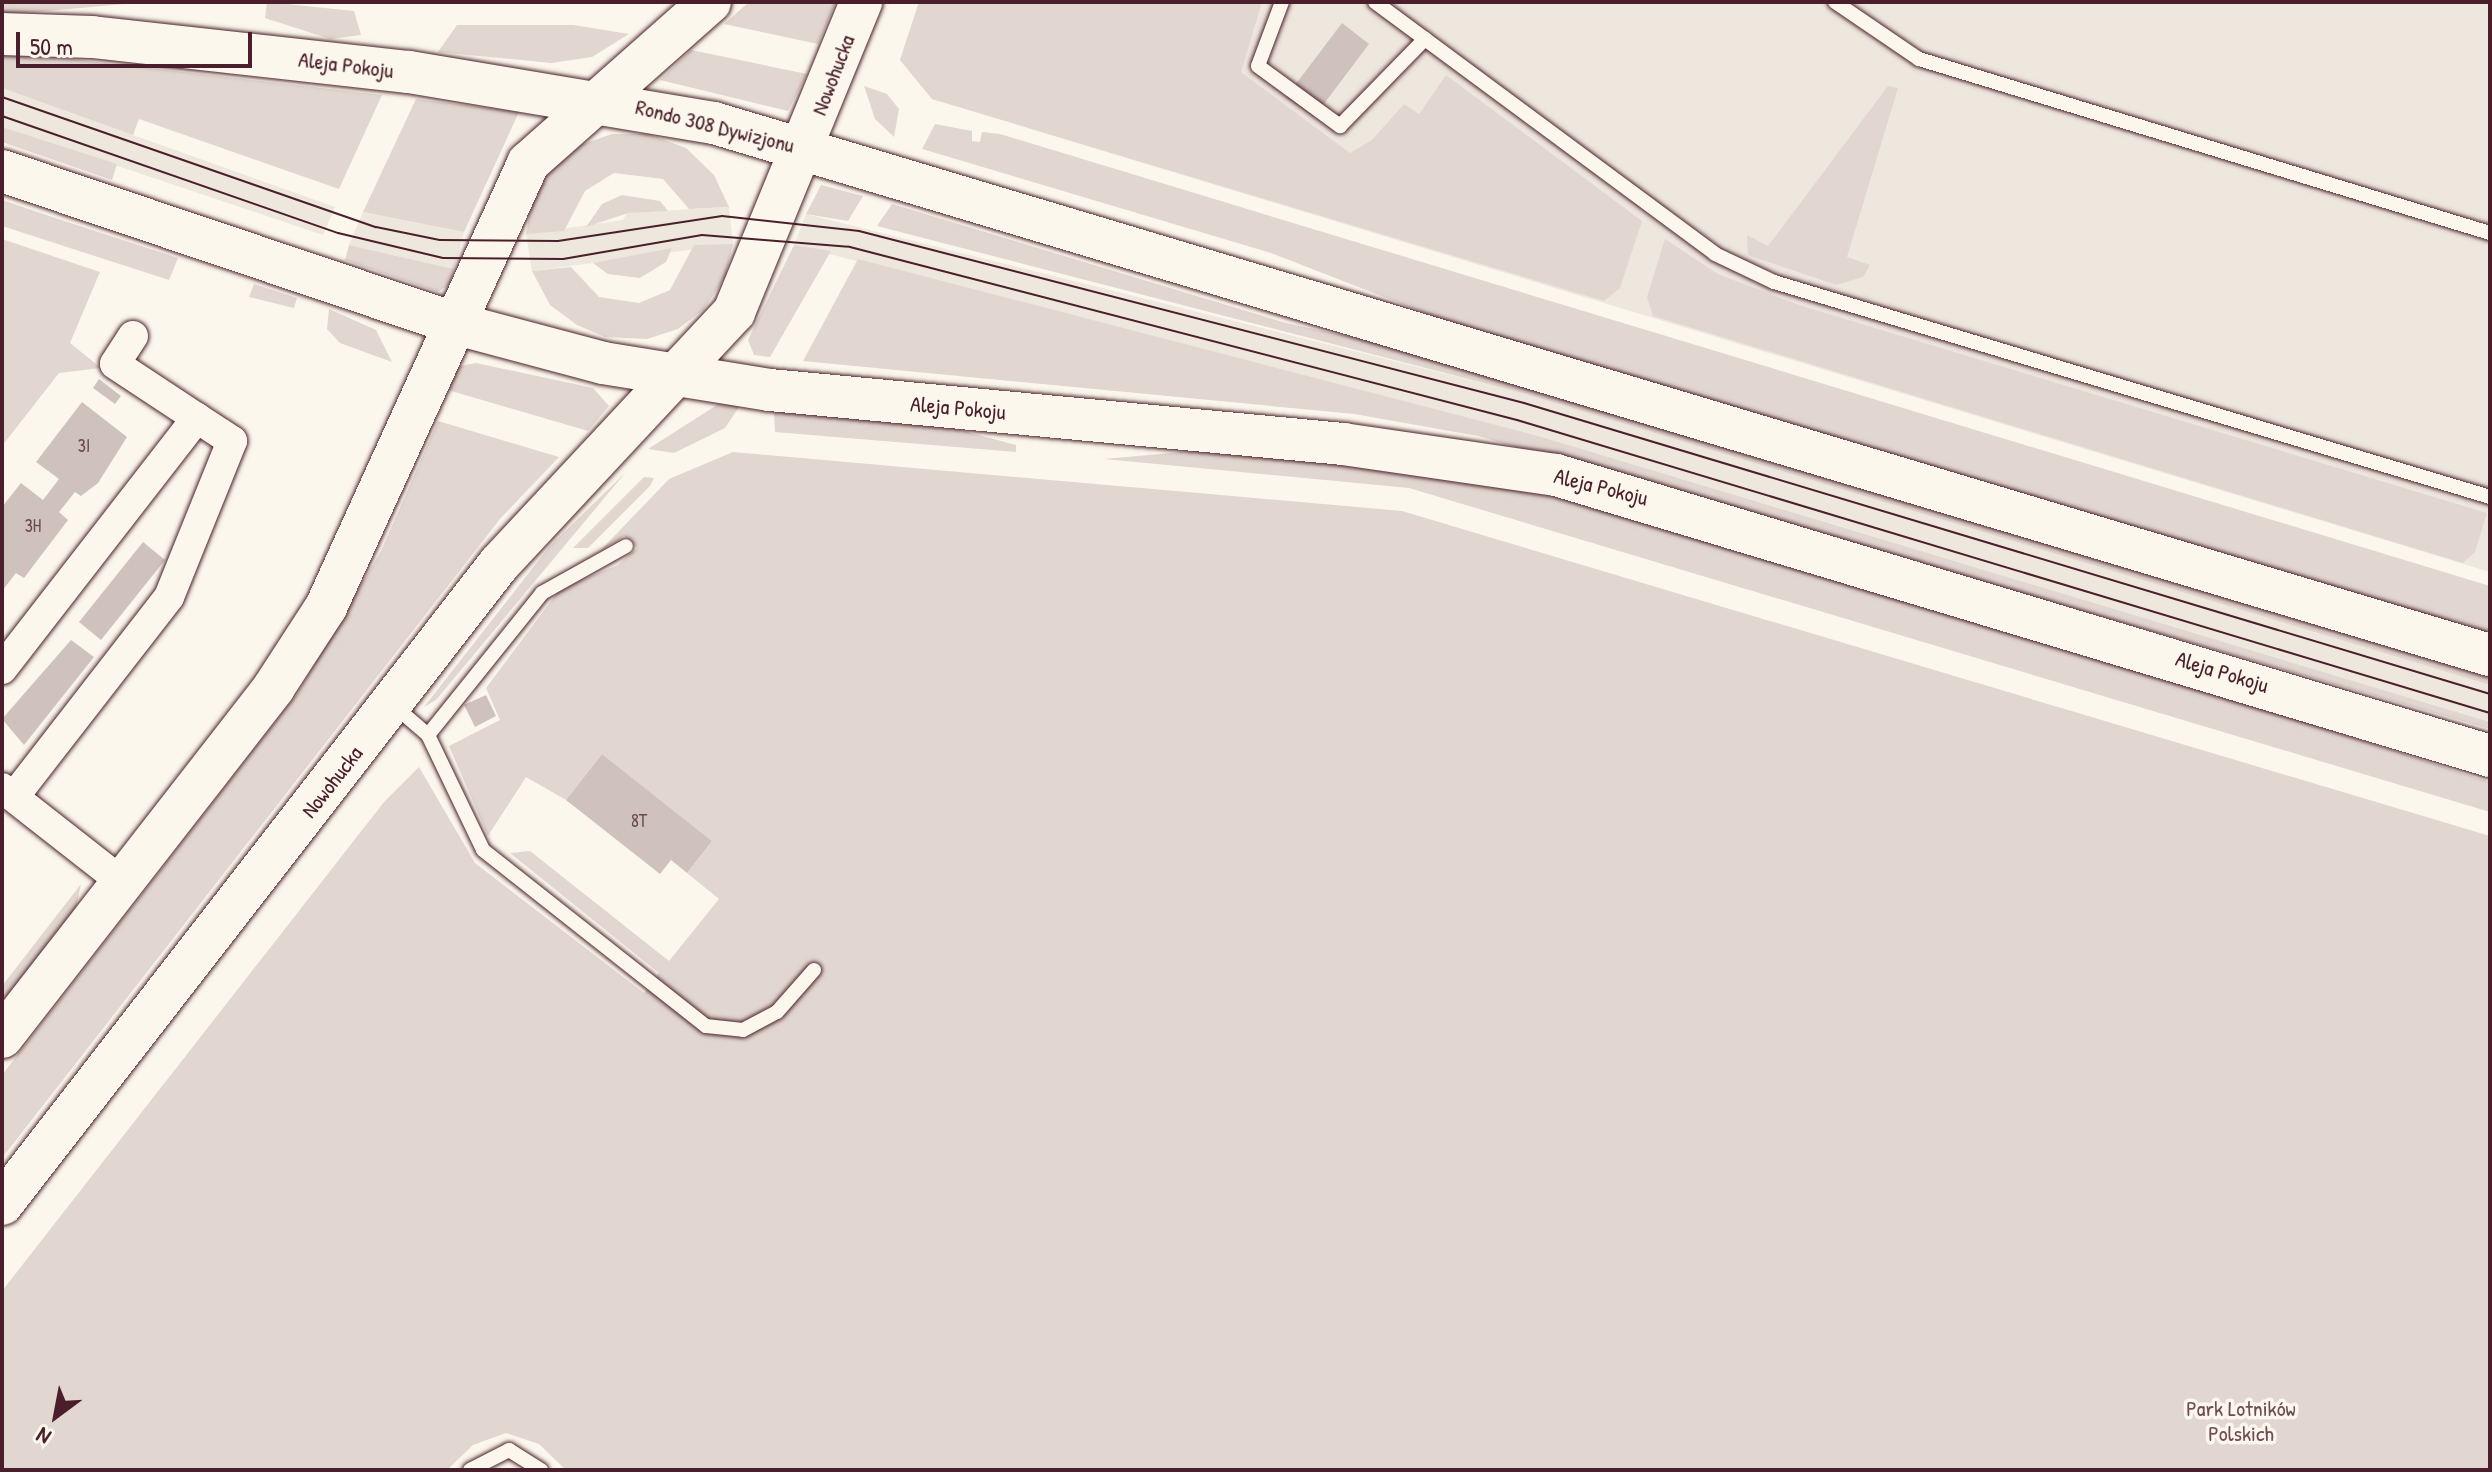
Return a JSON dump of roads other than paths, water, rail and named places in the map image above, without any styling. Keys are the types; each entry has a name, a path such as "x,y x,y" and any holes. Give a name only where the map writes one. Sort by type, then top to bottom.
{"main road":[{"path":"2,1037 122,882 326,607 517,179 593,98 710,2"},
{"name":"Nowohucka","path":"804,148 861,2"},
{"name":"Aleja Pokoju","path":"2,34 194,47 593,98"},
{"name":"Rondo 308 Dywizjonu","path":"593,98 804,148 744,296 679,374"},
{"path":"804,148 2490,655"},
{"path":"2,171 453,323 572,356 679,374"},
{"name":"Aleja Pokoju","path":"679,374 770,390 1454,457 1556,475 2490,756"},
{"name":"Nowohucka","path":"2,1204 543,514 679,374"}],"street":[{"path":"122,882 8,793 169,597 232,441 115,364 133,336"},
{"path":"2,669 197,418"}],"lane":[{"path":"1282,2 1258,66 1340,126 1425,39"},
{"path":"1375,2 1702,245 1774,282 2490,497"},
{"path":"1835,2 1919,59 2490,233"},
{"path":"428,735 542,593 626,546"},
{"path":"392,703 428,735 483,850 706,1026 743,1030 777,1012 814,970"},
{"path":"470,1470 509,1450 541,1470"}],"tram line":[{"path":"2,97 376,227 440,240 558,241 722,216 859,231 1524,403 2490,694"},
{"path":"2,116 338,233 443,258 563,259 702,235 850,247 1517,420 2490,713"}],"park label":[{"name":"Park Lotników Polskich","path":"2241,1420"}]}
